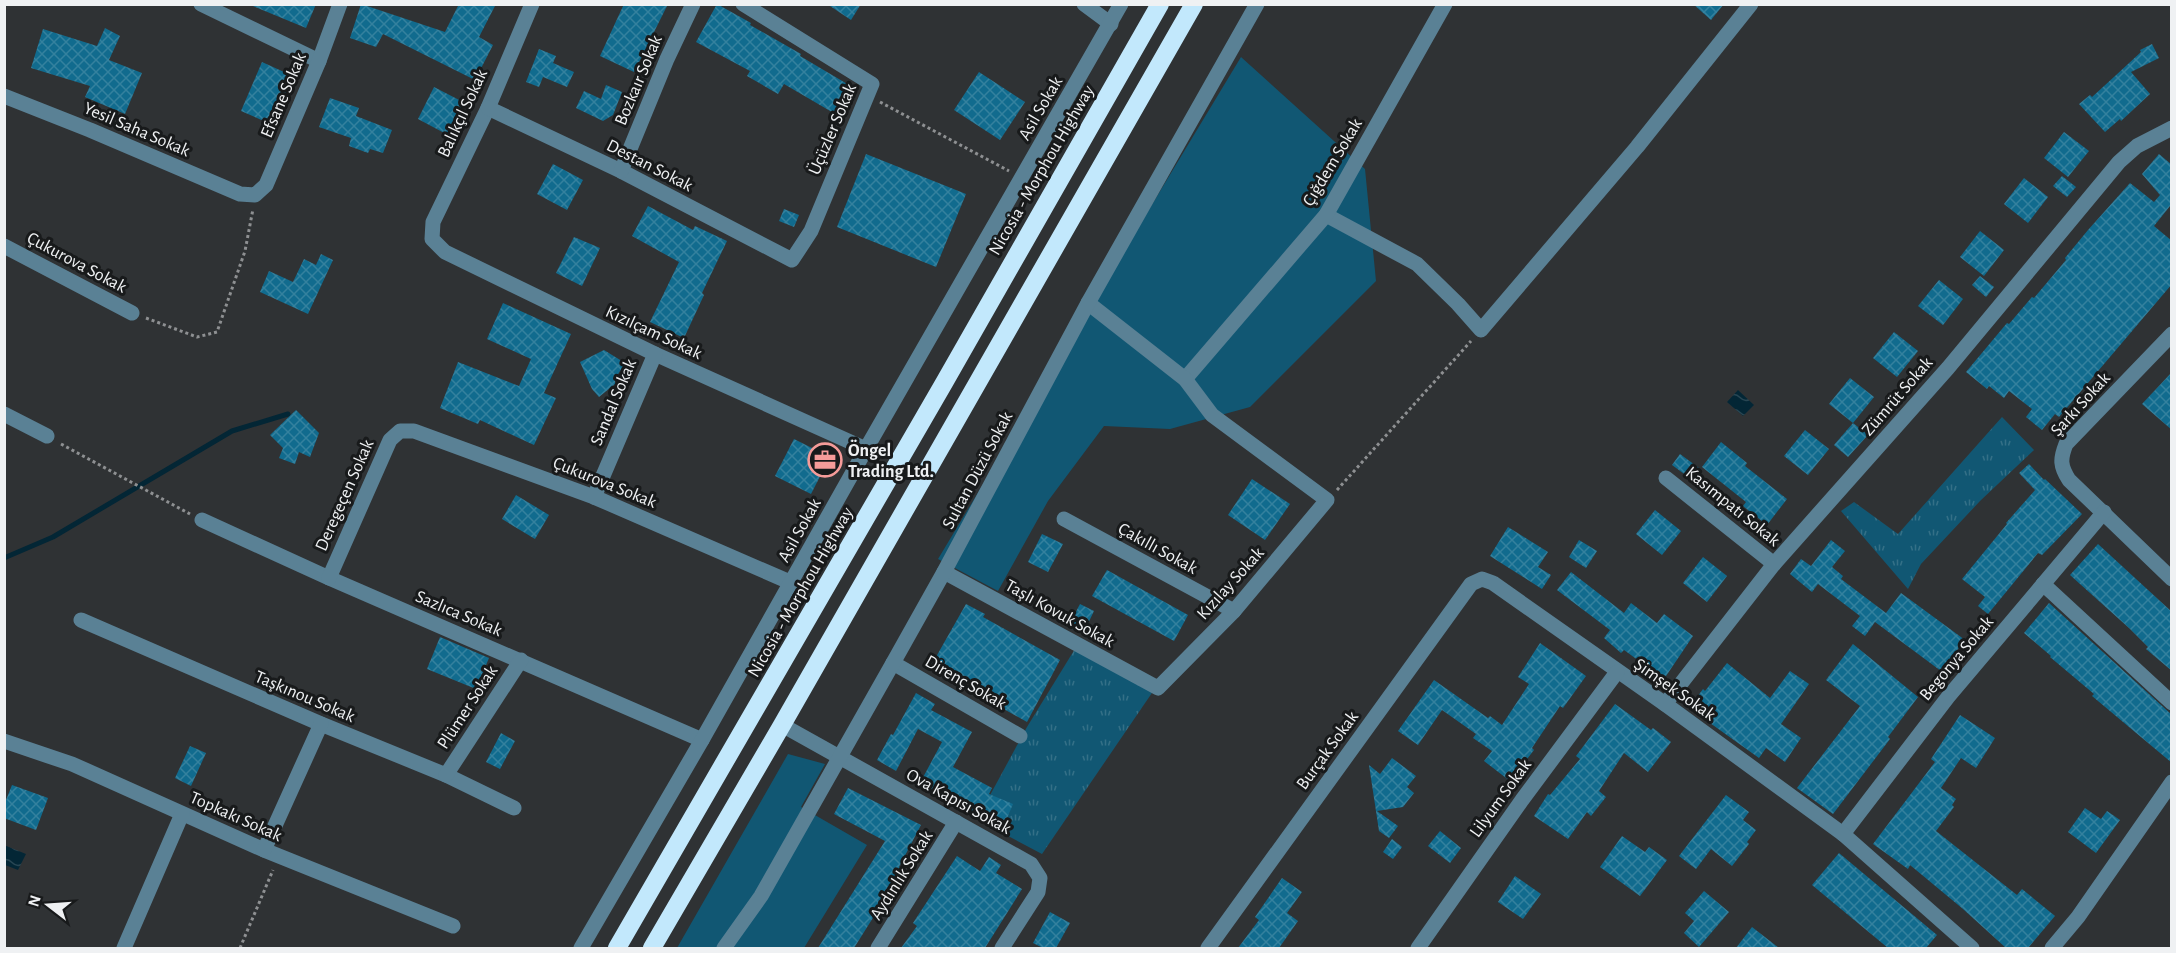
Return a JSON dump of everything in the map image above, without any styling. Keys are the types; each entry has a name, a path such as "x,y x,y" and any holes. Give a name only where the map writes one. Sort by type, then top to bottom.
{"highway":[{"name":"Nicosia - Morphou Highway","path":"617,948 1160,4"},
{"path":"652,948 1194,4"}],"street":[{"path":"201,4 319,62"},
{"name":"Efsane Sokak","path":"255,195 266,185 319,62 340,4"},
{"name":"Balıkçıl Sokak","path":"432,239 433,222 488,108 532,4"},
{"name":"Bozkaır Sokak","path":"621,171 667,59 693,4"},
{"name":"Üçüzler Sokak","path":"742,4 873,84 810,231 792,260"},
{"path":"1083,4 1111,24"},
{"name":"Asil Sokak","path":"581,948 792,583 866,449 1121,4"},
{"name":"Sultan Düzü Sokak","path":"724,948 761,896 893,663 1088,303 1257,4"},
{"name":"Çığdem Sokak","path":"1185,379 1326,214 1445,4"},
{"path":"1326,214 1417,264 1481,330 1637,147 1751,4"},
{"name":"Yesil Saha Sokak","path":"4,96 240,194 255,195"},
{"name":"Destan Sokak","path":"488,108 621,171 792,260"},
{"name":"Zümrüt Sokak","path":"1665,704 1774,564 1948,368 2119,162 2137,146 2172,128"},
{"name":"Kızılçam Sokak","path":"432,239 445,252 655,354 866,449"},
{"name":"Çukurova Sokak","path":"4,246 132,313"},
{"path":"1088,303 1185,379 1212,415 1327,500"},
{"name":"Şarkı Sokak","path":"2172,334 2066,444 2061,456 2061,467 2069,480 2172,579"},
{"name":"Sandal Sokak","path":"594,497 655,354"},
{"path":"4,414 47,436"},
{"name":"Çukurova Sokak","path":"400,431 414,431 594,497 792,583"},
{"name":"Deregeçen Sokak","path":"329,578 390,440 400,431"},
{"name":"Kasımpatı Sokak","path":"1666,478 1774,564"},
{"name":"Kızılay Sokak","path":"1158,688 1234,611 1327,500"},
{"name":"Begonya Sokak","path":"1843,834 1948,697 2104,512"},
{"name":"Çakıllı Sokak","path":"1064,519 1234,611"},
{"name":"Sazlıca Sokak","path":"202,520 329,578 702,740"},
{"name":"Taşlı Kovuk Sokak","path":"944,572 1158,688"},
{"name":"Şimşek Sokak","path":"1482,579 1493,583 1665,704 1843,834 1972,948"},
{"name":"Burçak Sokak","path":"1208,948 1471,584 1482,579"},
{"path":"2043,584 2172,704"},
{"name":"Taşkınou Sokak","path":"81,620 321,724 446,775 514,808"},
{"name":"Plümer Sokak","path":"446,775 521,660"},
{"name":"Direnç Sokak","path":"893,663 1020,735"},
{"name":"Lilyum Sokak","path":"1418,948 1522,800 1617,672"},
{"path":"264,850 321,724"},
{"name":"Ova Kapısı Sokak","path":"782,725 1031,864 1040,878 1038,892 1002,948"},
{"name":"Topkakı Sokak","path":"4,741 72,764 264,850 453,926"},
{"path":"2052,948 2078,917 2172,782"},
{"path":"124,948 182,814"},
{"name":"Aydınlık Sokak","path":"878,948 956,822"}],"path":[{"path":"867,95 1022,178"},
{"path":"132,313 197,337 217,332 245,251 255,195"},
{"path":"1327,500 1481,330"},
{"path":"47,436 202,520"},
{"path":"240,948 279,856"}],"green space":[{"path":"1241,57 1365,169 1376,281 1250,407 1170,429 1104,426 1048,501 998,591 938,559"},
{"path":"2002,417 2034,450 1980,501 1921,564 1908,589 1841,511 1854,502 1898,534"},
{"path":"1078,644 1156,687 1042,854 997,830 982,810 1027,727"},
{"path":"788,754 825,764 801,807 867,845 804,948 677,948"}],"water":[{"path":"1738,390 1754,405 1743,416 1727,402"},
{"path":"4,845 26,854 18,870 5,865"}],"building":[{"path":"253,4 316,4 306,28 253,6"},
{"path":"361,4 445,32 459,4 496,4 479,37 493,45 475,80 383,34 376,47 350,38"},
{"path":"624,4 668,4 634,72 600,56"},
{"path":"717,4 854,88 837,115 784,84 778,94 747,76 750,71 696,42"},
{"path":"827,4 861,4 851,20"},
{"path":"1693,4 1724,4 1711,20"},
{"path":"105,28 120,36 109,60 142,73 125,114 85,97 90,86 31,68 43,29 97,46"},
{"path":"2152,44 2159,58 2131,72 2150,94 2121,121 2120,119 2105,132 2079,104 2090,95 2092,97 2141,52 2140,50"},
{"path":"539,49 556,56 553,63 574,72 567,87 543,77 539,87 526,82"},
{"path":"262,62 295,77 273,125 241,111"},
{"path":"979,72 1025,102 1000,140 954,110"},
{"path":"606,85 622,92 613,115 603,121 576,108 584,91 601,99"},
{"path":"434,87 465,103 448,135 418,119"},
{"path":"330,98 359,108 356,116 392,130 383,153 370,149 368,153 349,146 351,138 319,127"},
{"path":"2064,132 2089,151 2068,177 2044,158"},
{"path":"866,154 966,194 936,267 837,227"},
{"path":"2159,154 2172,165 2172,207 2170,206 2154,226 2172,241 2172,284 2059,417 2055,414 2042,430 2026,417 2032,409 2009,391 2004,398 1989,386 1987,389 1966,372 2007,323 2009,324 2032,297 2034,298 2088,230 2130,183 2154,202 2160,195 2142,174"},
{"path":"553,164 583,180 567,210 537,194"},
{"path":"2062,176 2076,187 2067,197 2053,186"},
{"path":"2024,178 2048,197 2028,223 2004,204"},
{"path":"648,206 693,230 695,226 727,241 684,338 650,322 679,262 632,236"},
{"path":"784,209 799,215 794,227 779,221"},
{"path":"1980,231 2004,250 1984,276 1960,257"},
{"path":"574,237 600,248 582,286 556,273"},
{"path":"321,254 333,260 308,314 260,292 269,271 293,282 304,259 316,265"},
{"path":"1980,276 1994,287 1986,297 1972,285"},
{"path":"1939,280 1963,299 1943,325 1918,306"},
{"path":"503,303 571,334 544,393 556,398 534,445 480,420 478,424 440,408 458,362 519,386 531,359 487,339"},
{"path":"1894,332 1918,351 1897,377 1873,358"},
{"path":"604,350 625,363 615,379 615,384 599,397 592,389 580,362"},
{"path":"2172,372 2172,430 2142,404"},
{"path":"1850,378 1874,397 1853,423 1829,404"},
{"path":"296,410 319,433 310,457 299,452 295,464 279,458 283,448 270,435"},
{"path":"1853,423 1868,435 1848,457 1834,445"},
{"path":"1805,430 1829,449 1808,475 1784,456"},
{"path":"794,439 830,457 811,494 775,476"},
{"path":"1721,442 1747,463 1745,466 1787,499 1767,525 1743,506 1746,502 1702,467"},
{"path":"1680,454 1699,468 1691,479 1672,465"},
{"path":"2029,464 2082,514 2042,555 2038,553 1988,614 1978,606 1985,597 1962,579 2035,490 2019,473"},
{"path":"1252,479 1290,504 1265,540 1228,515"},
{"path":"516,495 549,515 535,539 502,519"},
{"path":"1655,510 1681,531 1662,555 1636,534"},
{"path":"1508,527 1548,552 1538,567 1551,575 1542,589 1490,556"},
{"path":"1042,534 1063,544 1048,572 1028,562"},
{"path":"1579,540 1597,551 1586,568 1569,557"},
{"path":"1831,540 1845,551 1832,567 1843,576 1841,579 1886,613 1901,593 1965,640 1941,671 1875,622 1865,636 1852,626 1860,616 1818,584 1812,592 1790,574 1801,559 1811,566"},
{"path":"2098,544 2172,612 2172,671 2146,649 2148,647 2129,628 2070,575"},
{"path":"1703,557 1727,576 1707,602 1683,583"},
{"path":"1107,570 1188,615 1174,641 1092,596"},
{"path":"1571,572 1624,613 1631,603 1657,623 1664,614 1693,636 1664,679 1624,650 1621,653 1604,638 1610,630 1557,590"},
{"path":"2049,603 2172,715 2172,763 2092,696 2094,694 2024,633"},
{"path":"966,604 985,614 983,617 1060,660 1027,722 968,689 970,684 932,664"},
{"path":"1080,604 1094,611 1083,634 1068,627"},
{"path":"440,637 489,658 476,689 427,669"},
{"path":"1540,643 1586,676 1563,708 1560,706 1532,748 1534,750 1510,781 1484,761 1492,751 1473,738 1476,734 1442,710 1418,745 1398,731 1434,680 1488,718 1490,716 1502,725 1529,684 1518,677"},
{"path":"1853,644 1918,697 1888,737 1890,739 1833,814 1797,788 1860,706 1826,680"},
{"path":"1727,663 1770,698 1790,671 1809,684 1781,724 1801,738 1785,762 1766,748 1759,758 1689,708"},
{"path":"916,693 935,704 931,710 972,732 953,767 992,788 989,794 1013,804 1005,823 979,812 978,815 920,783 942,742 918,729 896,771 877,760"},
{"path":"1615,704 1671,742 1648,772 1624,753 1599,791 1606,797 1591,816 1587,812 1568,839 1534,816 1548,794 1550,795 1580,759 1576,756"},
{"path":"1960,715 1995,738 1976,768 1961,758 1941,788 1956,799 1952,805 1954,807 1936,831 2017,895 2022,889 2055,916 2028,948 2006,948 1910,865 1908,869 1873,844 1935,762 1931,759"},
{"path":"501,733 515,741 500,769 486,762"},
{"path":"190,746 206,753 191,786 175,778"},
{"path":"1392,758 1416,776 1407,787 1414,793 1403,807 1377,811 1398,826 1389,838 1379,831 1369,765 1380,774"},
{"path":"12,785 48,798 36,830 4,818 4,805"},
{"path":"848,788 921,825 899,867 903,870 854,948 818,948 885,841 834,814"},
{"path":"1726,795 1749,812 1743,820 1756,830 1747,842 1749,844 1732,866 1711,849 1696,869 1679,856"},
{"path":"2085,808 2101,819 2107,811 2120,820 2096,853 2068,832"},
{"path":"1440,831 1461,848 1450,863 1428,846"},
{"path":"1622,836 1645,852 1649,847 1667,860 1640,896 1600,867"},
{"path":"1392,839 1402,847 1393,859 1383,852"},
{"path":"1839,853 1937,935 1926,948 1888,948 1812,885"},
{"path":"957,856 980,871 989,857 1001,865 996,873 1022,889 985,948 901,948 917,926 913,923"},
{"path":"1515,876 1541,894 1523,919 1498,902"},
{"path":"1282,878 1302,892 1287,913 1298,921 1279,948 1238,948 1259,920 1255,917"},
{"path":"1704,891 1729,912 1699,947 1684,933 1694,921 1685,913"},
{"path":"1050,912 1070,923 1056,948 1043,948 1033,943"},
{"path":"1752,927 1779,948 1736,948"}],"waterway":[{"path":"4,558 53,537 232,431 288,414"}],"place":[{"name":"Öngel Trading Ltd.","path":"825,460"}]}
